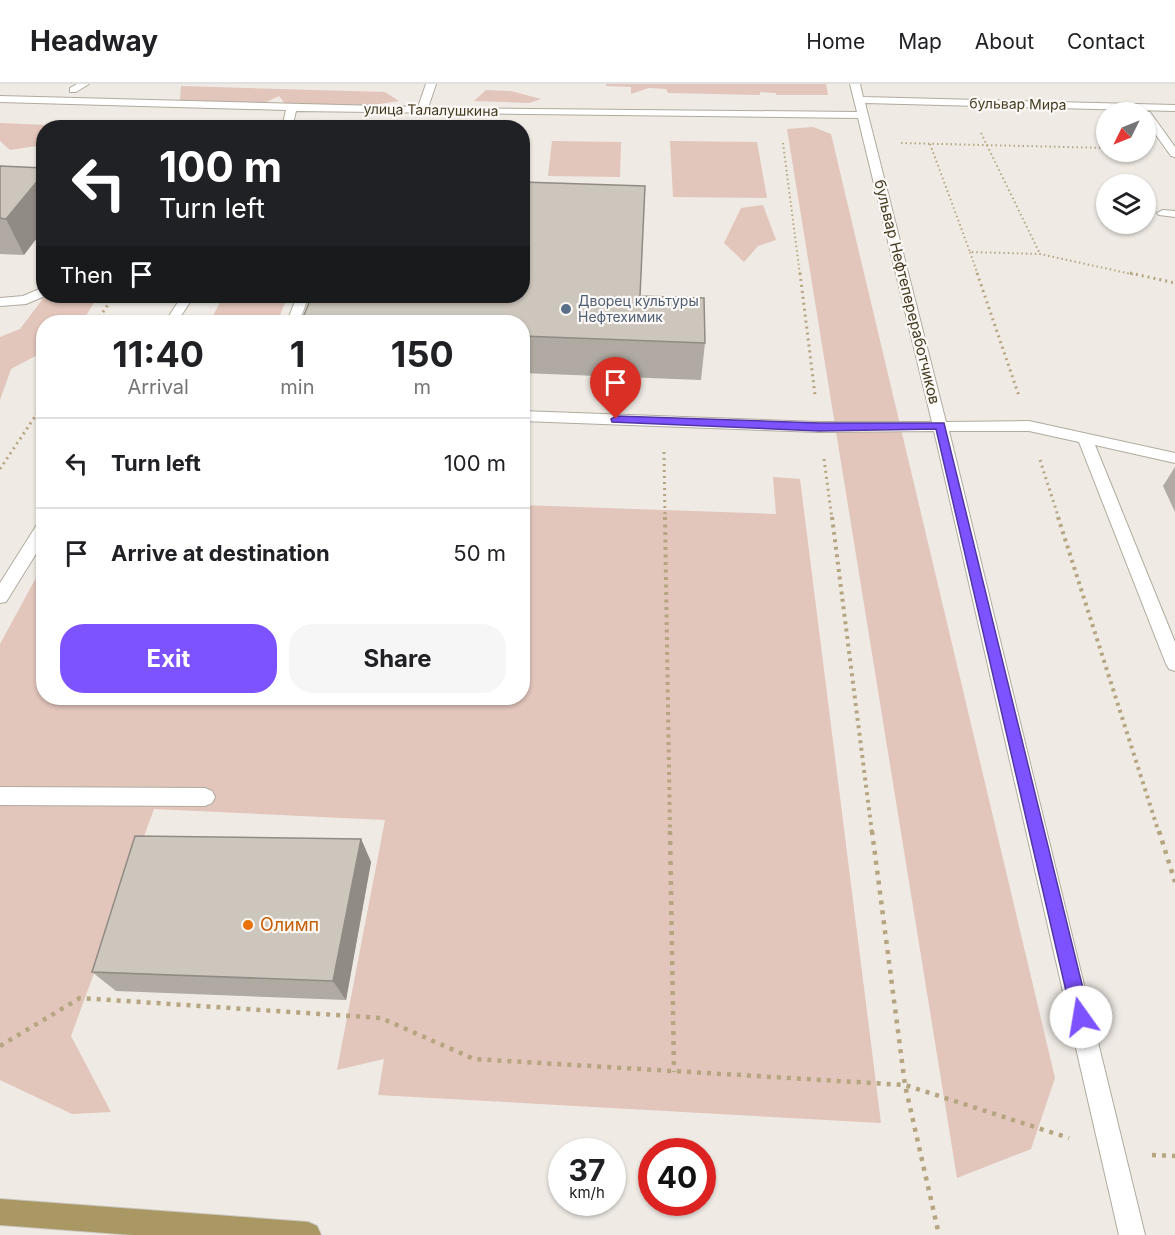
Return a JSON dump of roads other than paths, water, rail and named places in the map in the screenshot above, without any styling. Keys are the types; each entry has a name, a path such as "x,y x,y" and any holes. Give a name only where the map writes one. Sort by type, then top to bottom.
{"main road":[{"path":"0,1212 308,1235"}],"street":[{"path":"79,101 73,87 84,84"},
{"path":"422,110 431,84"},
{"name":"бульвар Нефтепереработчиков","path":"855,84 940,426 1132,1235"},
{"name":"улица Талалушкина","path":"0,99 292,108 862,115"},
{"name":"бульвар Мира","path":"860,100 1096,109"},
{"path":"289,120 292,108"},
{"name":"бульвар Мира","path":"1156,110 1175,108"},
{"path":"1156,128 1175,154"},
{"path":"0,302 26,300 36,295"},
{"path":"530,416 819,427 1029,426 1175,458"},
{"path":"1085,438 1175,664"},
{"path":"1,593 36,539"},
{"path":"0,796 205,797"}],"place":[{"name":"Дворец культуры Нефтехимик","path":"566,309"},
{"name":"Олимп","path":"248,925"}]}
